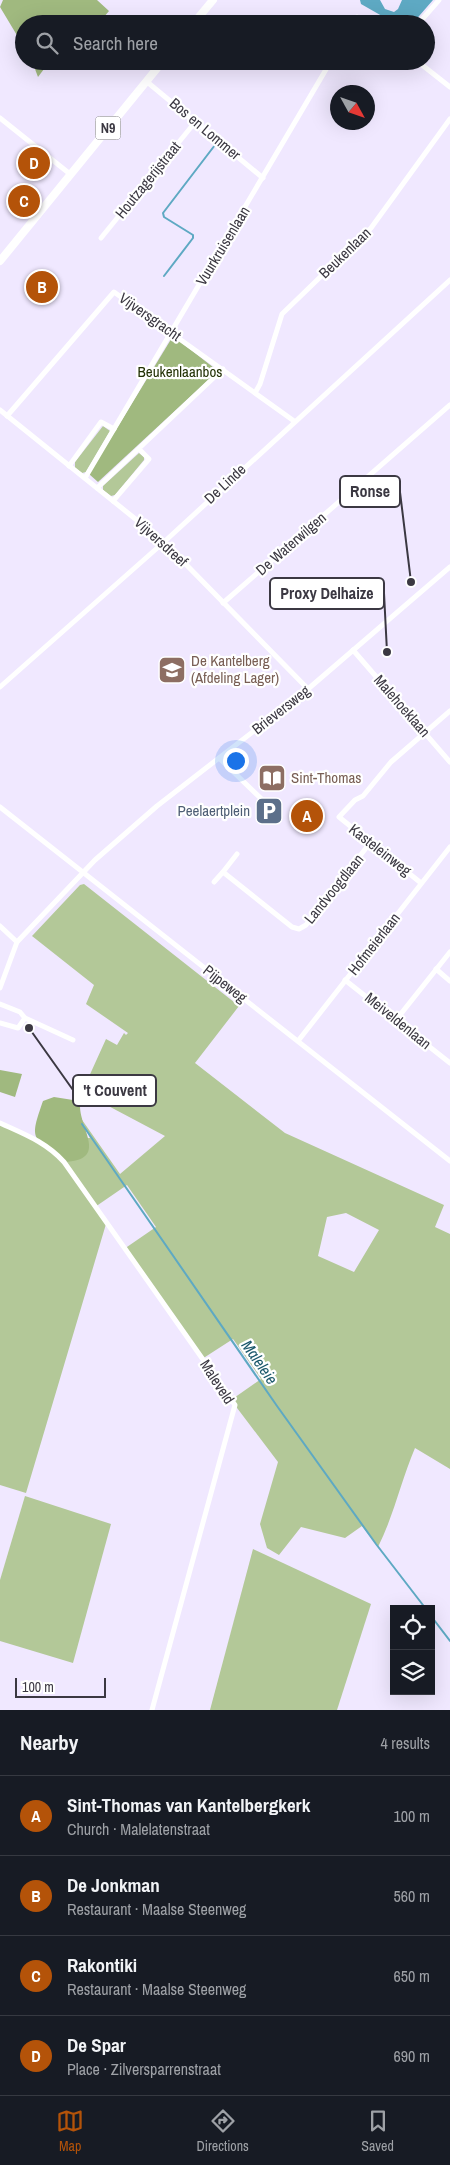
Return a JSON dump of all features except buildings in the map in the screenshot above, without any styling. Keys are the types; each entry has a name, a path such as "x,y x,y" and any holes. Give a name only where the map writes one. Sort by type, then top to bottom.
{"main road":[{"path":"200,15 213,0"},
{"name":"N9","path":"0,260 155,70"}],"street":[{"path":"426,15 439,0"},
{"name":"Vuurkruisenlaan","path":"85,478 326,70"},
{"path":"428,70 450,87"},
{"name":"Bos en Lommer","path":"146,81 263,178"},
{"path":"0,118 70,174"},
{"name":"Beukenlaan","path":"255,392 260,384 282,314 371,228 450,119"},
{"name":"Houtzagerijstraat","path":"100,238 196,122"},
{"name":"De Linde","path":"0,688 164,542 450,280"},
{"name":"Vijversgracht","path":"7,416 114,292 294,421"},
{"path":"97,488 223,369"},
{"name":"De Waterwilgen","path":"223,603 450,405"},
{"name":"Vijversdreef","path":"0,410 164,542 308,689"},
{"path":"69,466 101,422 114,429"},
{"path":"113,501 149,459 139,449"},
{"name":"Brieversweg","path":"0,988 17,942 83,872 157,806 308,689 450,567"},
{"name":"Malehoeklaan","path":"353,650 450,762"},
{"path":"424,733 450,711"},
{"name":"Kasteleinweg","path":"421,883 339,817 355,800 363,796 392,762 424,733"},
{"path":"220,758 274,810"},
{"name":"Pijpeweg","path":"0,807 450,1161"},
{"name":"Landvoogdlaan","path":"223,872 292,927 299,929 306,925 370,843"},
{"name":"Hofmeierlaan","path":"298,1041 450,847"},
{"path":"214,882 237,854"},
{"path":"0,926 17,942"},
{"path":"396,1020 450,952"},
{"path":"436,970 450,980"},
{"name":"Meiveldenlaan","path":"345,980 450,1063"},
{"path":"0,1004 20,1012 24,1018 73,1040"},
{"path":"0,1023 18,1028 24,1018"},
{"name":"Maleveld","path":"0,1123 35,1139 53,1150 64,1162 235,1405 152,1710"}],"green space":[{"path":"3,0 97,0 109,11 106,15 15,15 15,32 0,7"},
{"path":"35,70 43,70 38,77"},
{"name":"Beukenlaanbos","path":"173,336 218,371 98,482 89,474"},
{"path":"103,426 110,431 86,472 82,473 75,468 75,462"},
{"path":"139,453 144,457 144,460 115,495 111,496 103,490 103,486"},
{"path":"84,884 239,1006 195,1063 285,1133 444,1205 435,1227 450,1234 450,1469 415,1448 389,1523 378,1547 362,1526 345,1538 301,1527 279,1555 267,1548 260,1524 278,1462 231,1400 261,1379 233,1339 202,1359 124,1249 156,1227 127,1185 95,1207 106,1224 26,1493 0,1485 0,1124 35,1139 90,1138 80,1117 120,1174 165,1136 82,1092 106,1039 117,1045 124,1033 126,1035 128,1033 86,1004 94,985 32,936 80,885","holes":["346,1213 379,1230 354,1272 318,1256 327,1217"]},
{"path":"0,1070 22,1074 15,1097 0,1092"},
{"path":"54,1097 73,1100 80,1106 89,1142 89,1150 85,1156 78,1160 64,1162 36,1137 36,1124 43,1101"},
{"path":"25,1496 111,1524 73,1663 0,1641 0,1580"},
{"path":"253,1549 371,1604 337,1710 210,1710"}],"water":[{"path":"360,0 380,0 385,9 394,12 398,9 402,0 433,0 420,15 380,15 361,4"}],"waterway":[{"path":"164,276 193,238 193,235 164,217 163,213 215,145"},
{"name":"Maleleie","path":"82,1124 277,1406 376,1544 423,1605"},
{"name":"Maleleie","path":"435,1621 450,1641"}],"place":[{"name":"De Spar","path":"34,163"},
{"name":"Rakontiki","path":"24,201"},
{"name":"De Jonkman","path":"42,287"},
{"name":"Ronse","path":"411,582"},
{"name":"Proxy Delhaize","path":"387,652"},
{"name":"De Kantelberg (Afdeling Lager)","path":"172,670"},
{"name":"Sint-Thomas","path":"272,778"},
{"name":"Peelaertplein","path":"269,811"},
{"name":"Sint-Thomas van Kantelbergkerk","path":"307,816"},
{"name":"'t Couvent","path":"29,1028"}]}
